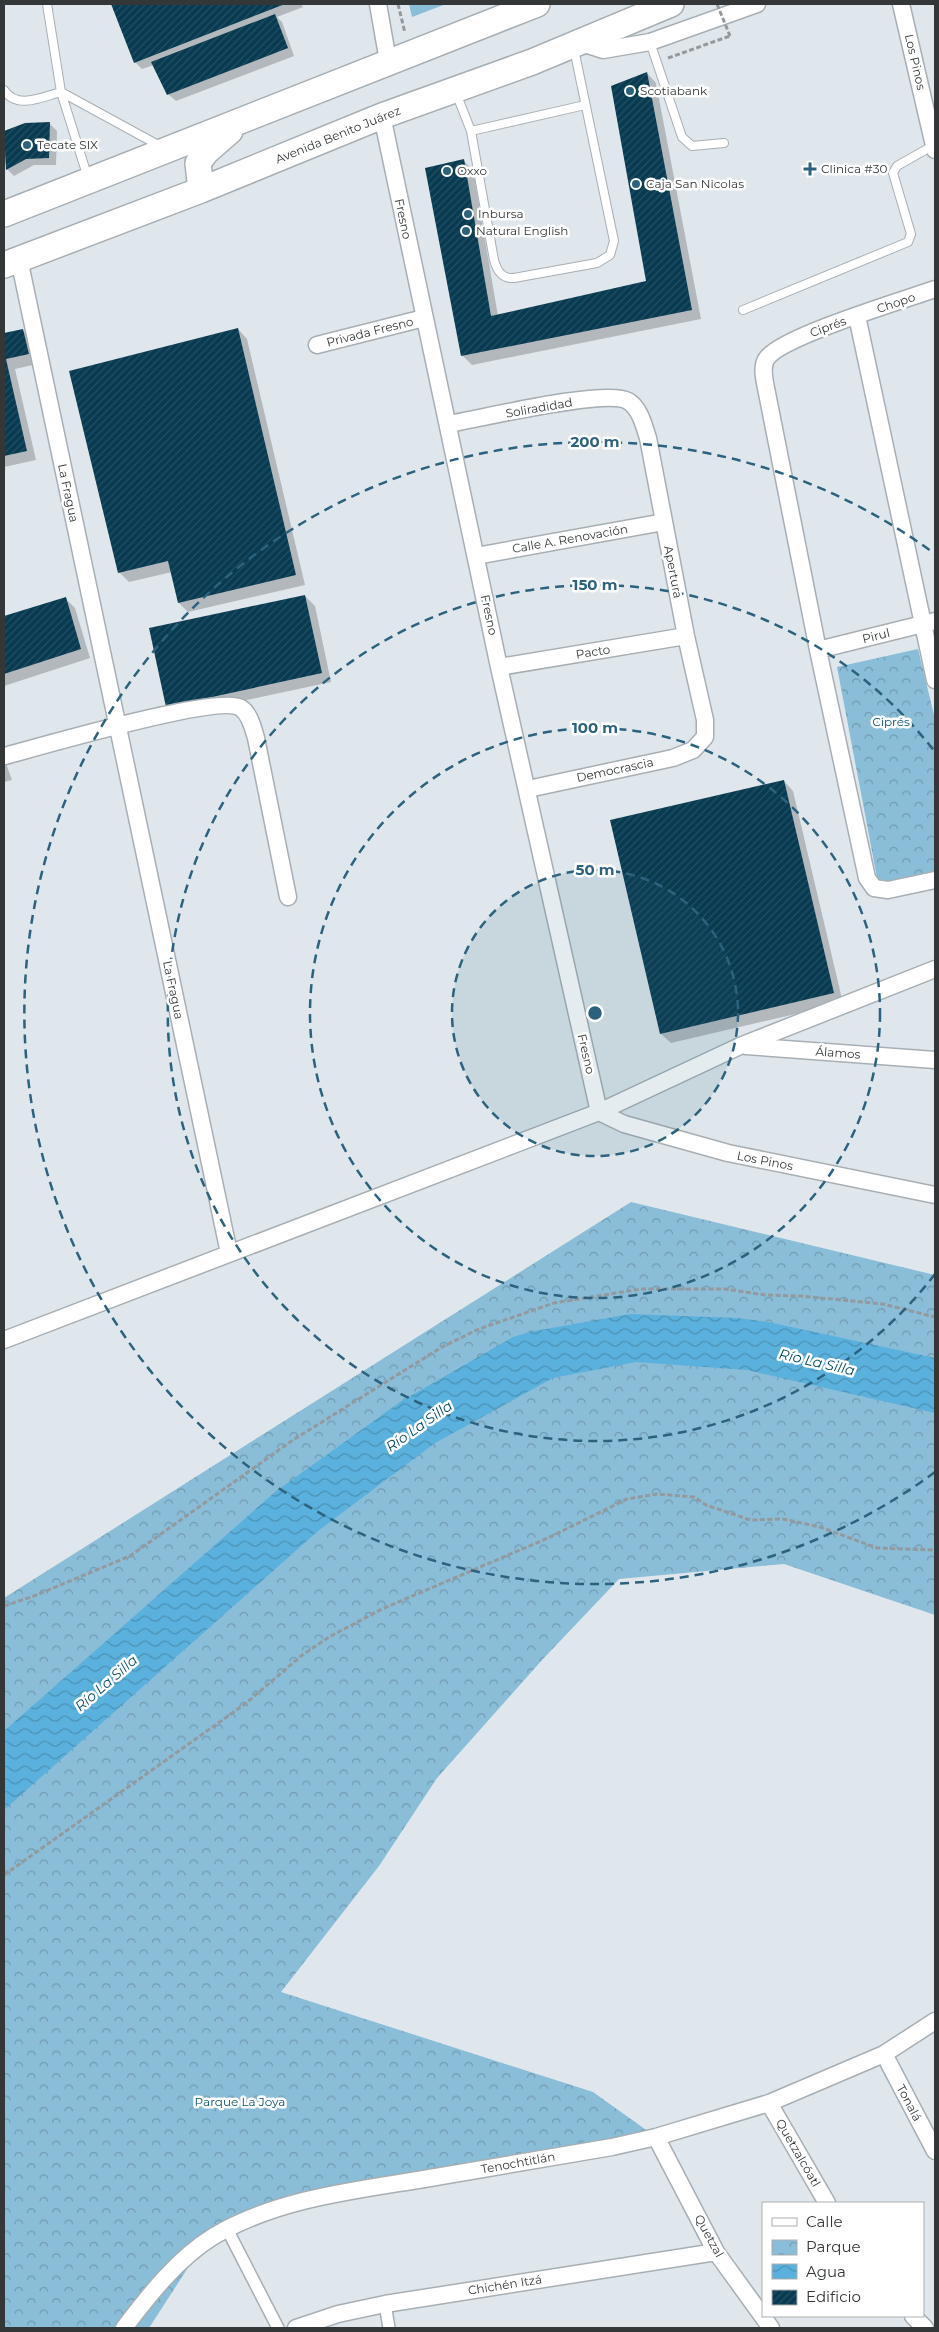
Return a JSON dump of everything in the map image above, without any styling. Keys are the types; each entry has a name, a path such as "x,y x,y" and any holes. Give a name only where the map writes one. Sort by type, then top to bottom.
{"main road":[{"path":"4,214 536,4"},
{"name":"Avenida Benito Juárez","path":"12,262 201,190 382,116 532,62 671,4"},
{"path":"201,190 198,167 201,158 241,121"}],"street":[{"path":"378,4 388,61"},
{"path":"576,43 603,50 650,42 757,4"},
{"name":"Los Pinos","path":"901,4 935,148"},
{"name":"Fresno","path":"382,116 556,925 599,1112"},
{"name":"La Fragua","path":"12,262 117,726 229,1253"},
{"name":"Chopo","path":"857,316 935,289"},
{"name":"Ciprés","path":"935,680 929,623 857,316 783,345 772,352 764,365 766,388 818,650 865,871 874,888 883,891 935,880"},
{"name":"Privada Fresno","path":"317,345 424,318"},
{"name":"Soliradidad","path":"448,424 584,400 618,398 629,402"},
{"name":"Apertura","path":"629,402 637,412 648,438 706,731 700,745"},
{"name":"Calle A. Renovación","path":"476,556 664,522"},
{"name":"Pirul","path":"818,650 929,623"},
{"name":"Pacto","path":"500,667 686,636"},
{"path":"5,756 117,726 213,706 235,706 242,708 248,716 256,738 288,897"},
{"name":"Democrascia","path":"528,789 673,758 700,745"},
{"path":"4,1340 599,1112 740,1046 935,969"},
{"name":"Álamos","path":"740,1046 935,1060"},
{"name":"Los Pinos","path":"599,1112 624,1124 728,1153 935,1195"},
{"name":"Tenochtitlán","path":"124,2328 155,2290 188,2257 204,2243 226,2229 312,2199 612,2147 656,2137 769,2103 884,2054 935,2021"},
{"name":"Tonalá","path":"884,2054 935,2151"},
{"name":"Quetzalcóatl","path":"769,2103 826,2202"},
{"name":"Quetzal","path":"656,2137 716,2252 762,2316"},
{"path":"226,2229 278,2328"},
{"name":"Chichén Itzá","path":"296,2328 338,2314 385,2304 716,2252"},
{"path":"385,2304 389,2328"},
{"name":"Quetzal","path":"763,2317 771,2328"},
{"path":"914,2317 925,2328"}],"lane":[{"path":"47,4 61,92 89,180"},
{"path":"650,42 682,137 692,146 724,143"},
{"path":"455,90 471,131 494,260 499,273 509,278 514,278 597,264 610,255 614,242 585,105 576,43"},
{"path":"4,90 9,98 22,102 61,92 166,150"},
{"path":"471,131 585,105"},
{"path":"743,310 908,242 911,234 893,173 897,166 935,148"}],"path":[{"path":"398,4 404,33 413,30"},
{"path":"656,62 730,36 717,4"},
{"path":"4,1606 34,1596 130,1556 293,1440 442,1347 479,1329 536,1309 589,1297 641,1289 725,1289 765,1295 801,1296 883,1304 935,1317"},
{"path":"4,1875 97,1806 245,1704 301,1656 329,1637 382,1609 548,1538 626,1499 657,1494 694,1497 706,1505 750,1520 783,1519 810,1525 877,1548 935,1550"}],"green space":[{"path":"409,4 446,4 412,17"},
{"name":"Ciprés","path":"918,649 935,719 935,875 879,888 837,667"},
{"name":"Parque La Joya","path":"631,1202 935,1275 935,1615 784,1564 619,1579 543,1659 437,1778 379,1866 281,1992 593,2092 656,2137 343,2192 204,2243 149,2328 4,2328 4,1598"}],"water":[{"name":"Río La Silla","path":"630,1314 737,1318 768,1322 935,1358 935,1413 747,1370 636,1362 553,1378 435,1443 318,1531 4,1810 4,1731 275,1492 400,1402 513,1337 529,1332"}],"building":[{"path":"111,4 285,4 134,63"},
{"path":"275,14 288,48 167,95 151,62"},
{"path":"647,72 692,310 461,356 425,168 464,159 491,316 646,281 611,86"},
{"name":"Tecate SIX","path":"50,122 49,158 26,159 6,170 4,131 25,123"},
{"path":"238,328 296,575 178,603 168,561 118,573 69,371"},
{"path":"23,329 29,354 6,359 27,451 4,456 4,333"},
{"path":"305,595 322,673 166,707 149,628"},
{"path":"66,597 81,649 4,674 4,616"},
{"path":"784,780 834,993 660,1034 610,820"}],"place":[{"name":"Scotiabank","path":"630,91"},
{"name":"Tecate SIX","path":"27,145"},
{"name":"Clinica #30","path":"810,169"},
{"name":"Oxxo","path":"447,171"},
{"name":"Caja San Nicolas","path":"636,184"},
{"name":"Inbursa","path":"468,214"},
{"name":"Natural English","path":"466,231"}]}
